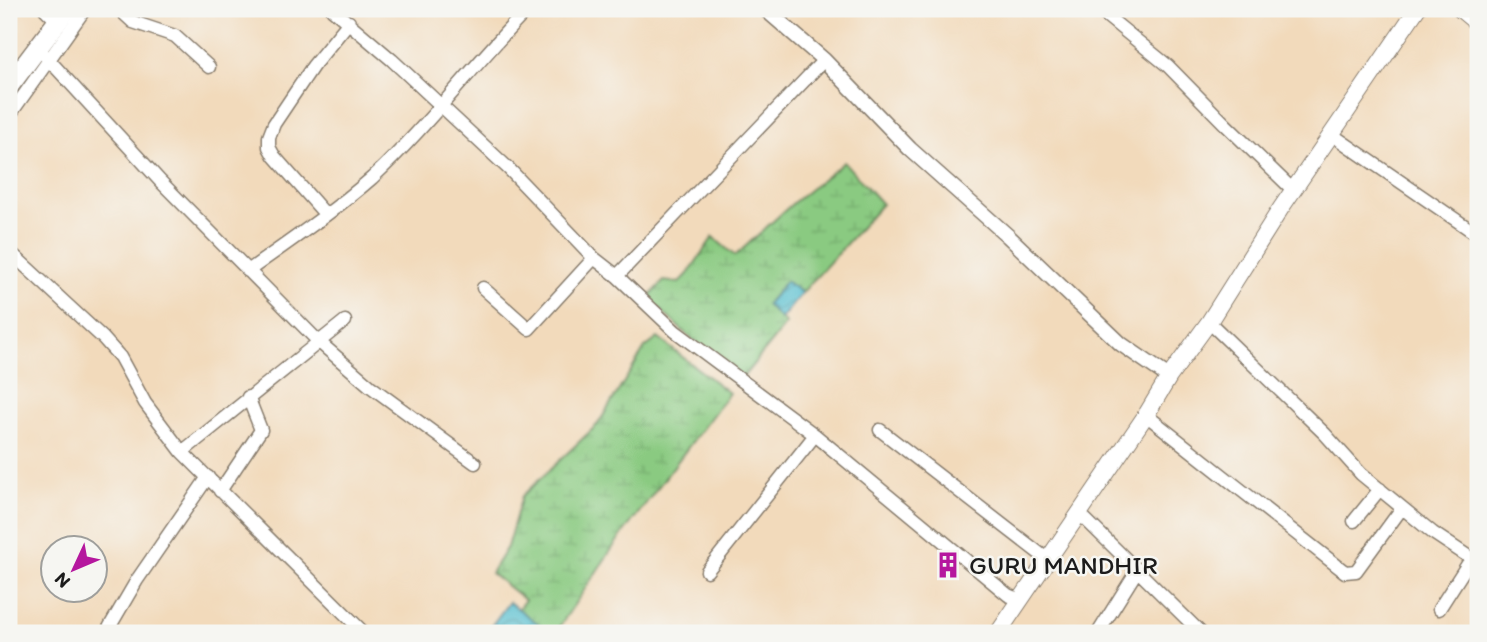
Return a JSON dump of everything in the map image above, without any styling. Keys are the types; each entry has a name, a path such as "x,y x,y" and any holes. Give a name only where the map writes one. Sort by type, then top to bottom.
{"highway":[{"path":"9,86 43,54 56,13"}],"main road":[{"path":"998,633 1417,9"},
{"path":"1460,9 1478,24"}],"street":[{"path":"9,116 43,54 85,9"},
{"path":"119,9 133,22 175,36 209,67"},
{"path":"332,9 509,169 594,258 675,331 815,435 1008,595 1020,600"},
{"path":"248,271 326,215 372,177 441,107 528,9"},
{"path":"765,9 824,60 910,149 1008,236 1121,344 1169,377"},
{"path":"1103,13 1168,66 1293,190"},
{"path":"326,215 274,156 269,147 269,137 274,124 313,66 349,22"},
{"path":"43,54 161,182 318,341 370,386 475,463"},
{"path":"617,276 824,60"},
{"path":"1331,134 1478,235"},
{"path":"9,251 103,338 120,358 145,402 182,452 364,633"},
{"path":"482,288 529,329 594,258"},
{"path":"182,452 345,321"},
{"path":"1209,322 1325,434 1362,474 1433,533 1475,561 1439,609"},
{"path":"220,491 261,430 248,397"},
{"path":"1146,415 1345,572 1356,571 1402,508"},
{"path":"880,430 1048,560"},
{"path":"707,571 815,435"},
{"path":"106,633 137,580 208,477"},
{"path":"1354,521 1380,489"},
{"path":"1080,514 1201,633"},
{"path":"1098,633 1138,569"}],"green space":[{"path":"844,162 882,204 802,293 786,281 767,304 786,324 743,377 688,336 648,298 664,281 679,283 713,237 735,256 793,203"},
{"path":"658,338 729,393 616,543 555,633 498,633 525,600 491,573 507,547 522,496 598,424 645,348"}],"water":[{"path":"786,281 802,293 781,319 766,305"},
{"path":"509,602 548,631 486,633"}],"place":[{"name":"GURU MANDHIR","path":"948,565"}]}
